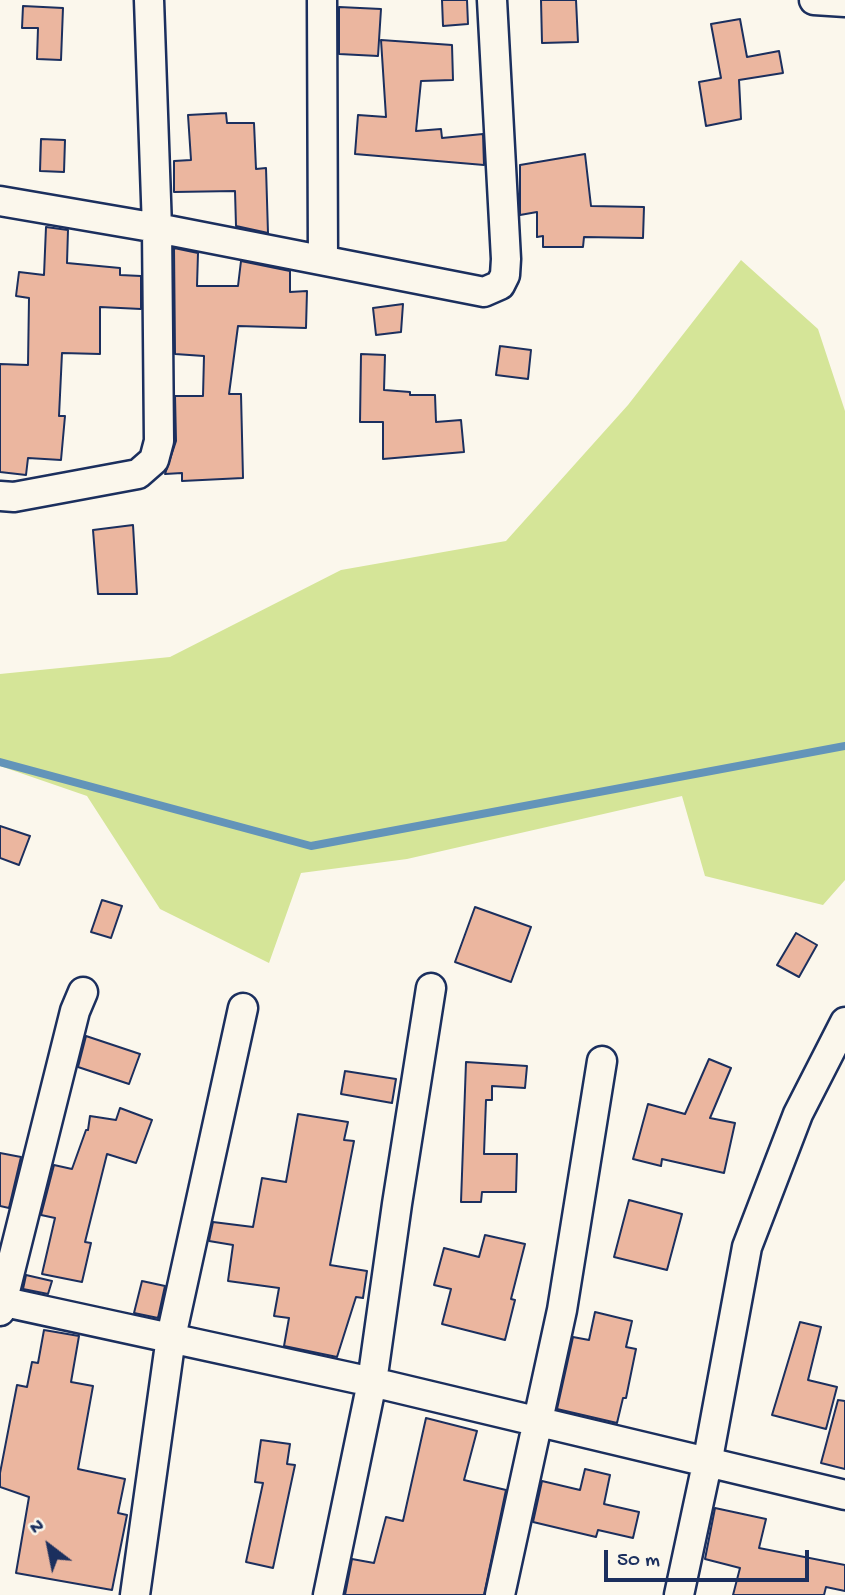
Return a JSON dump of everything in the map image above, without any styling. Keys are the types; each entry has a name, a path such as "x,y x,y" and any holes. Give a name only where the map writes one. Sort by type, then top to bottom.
{"street":[{"path":"0,496 14,498 138,474 154,460 159,441 157,228 149,0"},
{"path":"322,0 323,260"},
{"path":"0,201 157,228 484,292 500,285 505,275 506,260 492,0"},
{"path":"814,0 845,2"},
{"path":"328,1595 372,1382 431,988"},
{"path":"83,992 75,1012 0,1304 171,1337 372,1382 845,1495"},
{"path":"135,1595 171,1337 243,1008"},
{"path":"679,1595 707,1464 747,1247 798,1114 845,1022"},
{"path":"500,1595 562,1310 602,1060"}],"green space":[{"path":"741,260 818,329 845,411 845,880 823,905 705,876 682,796 407,859 301,873 269,963 160,909 87,796 0,766 0,674 170,657 341,570 506,541 628,405"}],"building":[{"path":"442,0 467,0 468,24 443,26"},
{"path":"541,0 576,0 578,42 542,43"},
{"path":"23,6 63,8 61,60 37,59 38,28 22,28"},
{"path":"339,7 381,9 378,56 339,54"},
{"path":"740,19 747,57 779,51 783,73 739,80 741,119 706,126 699,82 721,78 711,24"},
{"path":"381,40 452,45 453,80 421,81 416,131 441,129 442,138 483,134 484,165 355,154 358,115 386,117"},
{"path":"226,113 227,123 254,123 256,169 266,168 268,233 236,226 235,191 174,192 174,161 191,160 188,115"},
{"path":"41,139 65,140 64,172 40,171"},
{"path":"585,154 591,206 644,207 643,238 584,237 583,247 543,247 543,236 537,237 537,212 520,215 520,165"},
{"path":"46,227 68,230 67,263 120,268 120,275 141,276 141,309 100,307 100,354 62,353 59,416 65,416 61,460 28,458 26,475 0,472 0,364 28,365 29,298 16,296 19,272 44,275"},
{"path":"174,248 198,253 197,286 238,286 241,261 290,271 290,292 307,291 306,328 238,326 229,394 241,394 243,478 182,481 182,473 165,474 176,441 175,396 203,396 204,356 175,354"},
{"path":"403,304 401,332 376,335 373,308"},
{"path":"500,346 531,350 528,379 496,375"},
{"path":"361,354 385,355 384,390 410,392 410,395 435,395 436,422 461,420 464,452 383,459 383,422 360,422"},
{"path":"133,525 137,594 98,594 93,530"},
{"path":"0,826 30,836 19,865 0,858"},
{"path":"102,900 122,906 111,938 91,932"},
{"path":"475,907 531,927 511,982 455,962"},
{"path":"796,933 817,945 799,977 777,965"},
{"path":"86,1036 140,1054 129,1084 78,1067"},
{"path":"709,1059 731,1068 710,1118 735,1123 724,1173 662,1159 661,1166 633,1159 648,1104 685,1114"},
{"path":"466,1062 527,1066 525,1088 492,1086 492,1100 486,1100 484,1154 517,1154 516,1192 482,1192 481,1202 461,1202"},
{"path":"345,1071 396,1079 392,1103 341,1094"},
{"path":"120,1108 152,1120 136,1163 107,1154 85,1242 91,1243 82,1282 42,1274 55,1218 41,1215 54,1165 72,1169 88,1130 90,1116 116,1120"},
{"path":"298,1114 348,1122 344,1140 354,1141 330,1265 367,1271 363,1298 356,1297 337,1357 284,1346 289,1318 274,1316 279,1288 228,1281 233,1245 209,1241 213,1222 253,1227 262,1178 286,1182"},
{"path":"0,1153 21,1157 9,1208 0,1206"},
{"path":"629,1200 682,1214 667,1270 614,1257"},
{"path":"485,1235 525,1244 511,1299 515,1300 505,1340 442,1324 451,1289 434,1285 444,1248 479,1257"},
{"path":"26,1275 52,1281 48,1294 23,1289"},
{"path":"142,1281 165,1286 158,1318 134,1313"},
{"path":"595,1312 632,1321 626,1347 636,1349 626,1398 623,1398 617,1423 557,1409 573,1337 589,1340"},
{"path":"800,1322 821,1327 808,1380 837,1387 826,1429 772,1415"},
{"path":"44,1330 79,1336 71,1382 93,1386 78,1469 125,1479 118,1513 127,1515 112,1590 16,1573 29,1497 0,1487 0,1473 17,1385 27,1387 32,1362 38,1363"},
{"path":"838,1400 845,1401 845,1469 821,1463"},
{"path":"426,1418 477,1431 464,1480 506,1490 484,1595 345,1595 352,1559 374,1563 386,1517 403,1521"},
{"path":"261,1440 290,1444 287,1464 295,1465 273,1568 246,1562 263,1483 255,1482"},
{"path":"585,1469 610,1475 604,1504 639,1512 633,1538 598,1530 596,1537 533,1522 542,1481 580,1490"},
{"path":"715,1508 766,1519 759,1548 845,1565 845,1591 826,1587 824,1595 733,1595 740,1568 705,1559"}],"waterway":[{"path":"0,762 311,846 845,746"}]}
